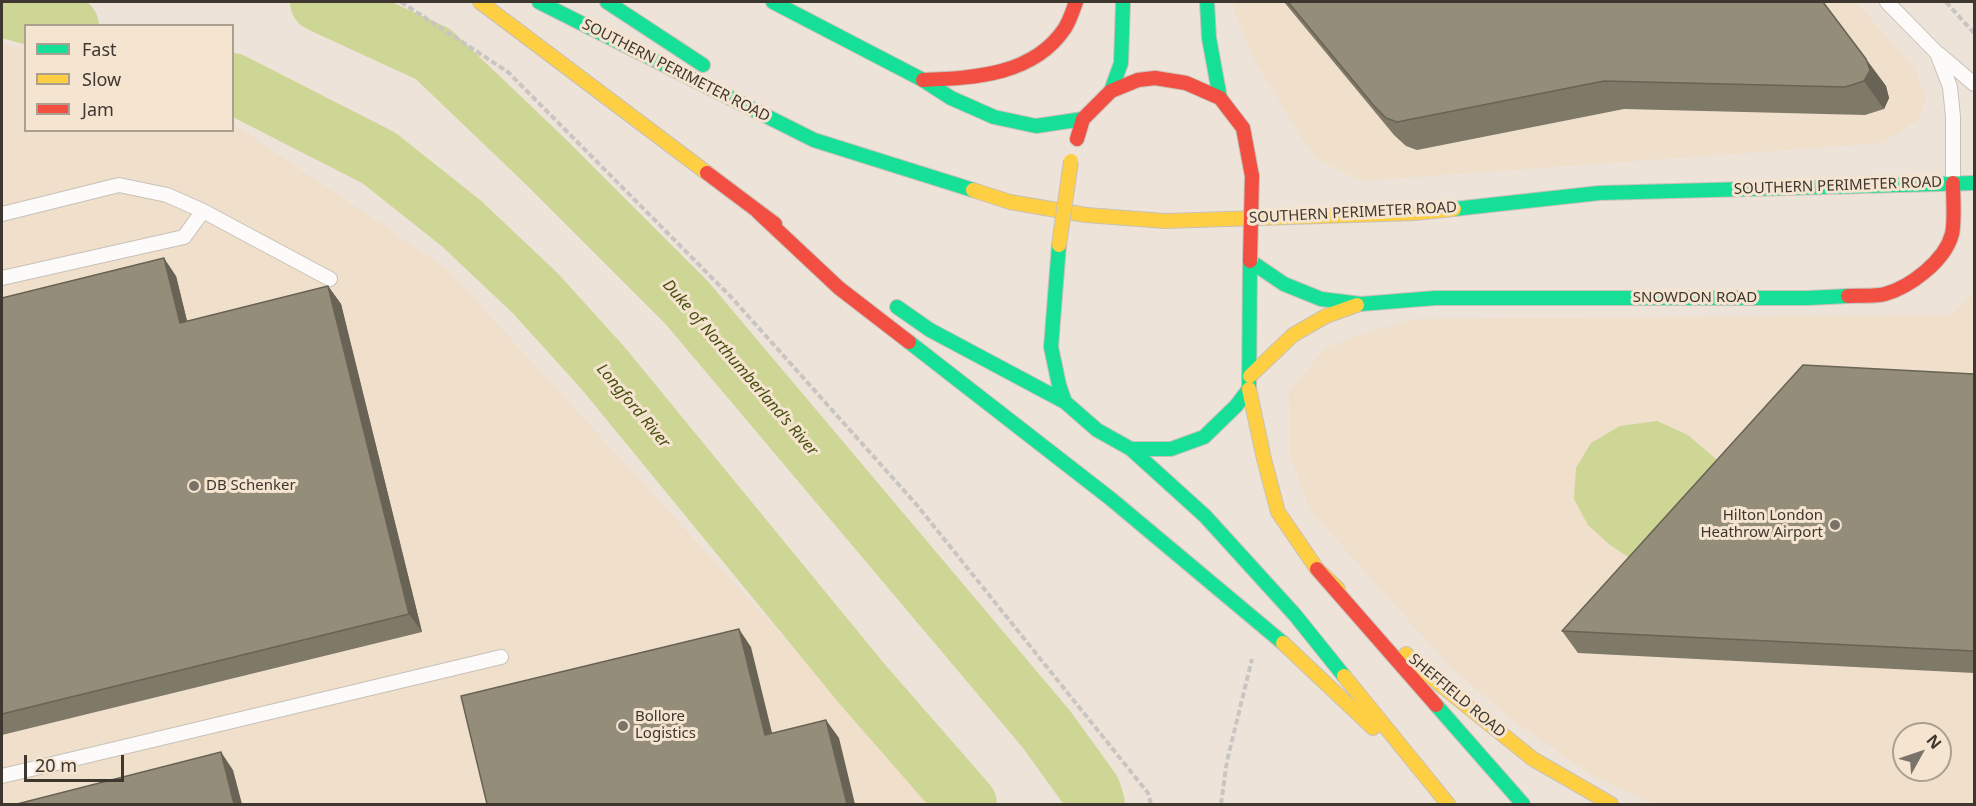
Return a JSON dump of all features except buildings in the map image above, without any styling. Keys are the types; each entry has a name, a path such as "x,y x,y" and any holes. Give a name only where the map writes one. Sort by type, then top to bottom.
{"main road":[{"path":"480,2 758,212 834,265"},
{"name":"SOUTHERN PERIMETER ROAD","path":"539,2 814,140 1010,202 1086,215 1165,221 1415,213 1599,194 1974,183"},
{"name":"SOUTHERN PERIMETER ROAD","path":"607,2 814,140"},
{"path":"773,2 923,80 951,98 994,117 1036,126 1083,119"},
{"path":"923,80 958,79 1008,70 1036,58 1058,40 1071,19 1076,2"},
{"path":"1111,91 1121,63 1124,2"},
{"path":"1207,2 1212,62 1221,98 1243,128 1252,176 1249,383 1264,459 1278,512 1317,569 1523,804"},
{"path":"1065,402 1051,347 1059,245 1071,161 1083,119 1111,91 1138,80 1155,78 1186,83 1221,98"},
{"name":"SNOWDON ROAD","path":"1250,261 1284,284 1321,299 1361,304 1435,298 1808,298 1884,294 1908,284 1927,270 1942,254 1952,234 1953,183"},
{"path":"758,212 839,288 1111,499 1282,642 1425,776"},
{"path":"882,297 930,330 1065,402 1097,430 1131,449 1205,516 1295,615 1448,804"},
{"name":"SNOWDON ROAD","path":"1131,449 1171,450 1204,437 1236,406 1249,383 1293,335 1326,316 1361,304"},
{"name":"SHEFFIELD ROAD","path":"1317,569 1426,673 1524,752 1611,804"}],"lane":[{"path":"1887,2 1937,52 1974,84"},
{"path":"1937,52 1950,87 1953,117 1953,183"},
{"path":"2,213 118,185 167,195 202,211 330,279"},
{"path":"2,278 184,237 202,211"},
{"path":"2,776 501,657"}],"path":[{"path":"402,2 508,72 732,298 916,504 1148,793 1151,804"},
{"path":"1946,2 1974,33"},
{"path":"1221,804 1227,761 1260,624"}],"shaded area":[{"path":"1235,2 1856,2 1914,68 1926,97 1919,119 1882,143 1361,181 1319,160 1301,137 1254,59 1233,8"},
{"path":"2,43 24,49 24,132 234,132 234,125 446,268 936,804 2,804"},
{"path":"1974,291 1974,804 1655,804 1593,776 1512,720 1446,662 1310,510 1290,455 1289,392 1325,348 1365,333 1416,319 1952,315"},
{"path":"1657,421 1688,435 1738,478 1651,572 1610,545 1588,525 1574,499 1576,468 1591,443 1620,426"}],"waterway":[{"name":"Duke of Northumberland's River","path":"320,2 433,54 546,162 687,303 1047,730 1091,791 1095,804"},
{"name":"Longford River","path":"2,7 62,24"},
{"name":"Longford River","path":"234,84 379,158 462,224 535,293 603,368 863,685 967,804"}],"traffic: fast":[{"path":"539,2 814,140 973,190"},
{"path":"607,2 703,65"},
{"path":"773,2 923,80 951,98 994,117 1036,126 1083,119"},
{"path":"1111,91 1121,63 1123,2"},
{"path":"1207,2 1209,38 1220,98"},
{"path":"1454,209 1599,193 1974,183"},
{"path":"1059,245 1051,347 1059,385 1065,402 1097,430 1131,449 1171,449 1204,437 1236,406 1249,389 1250,261"},
{"path":"1250,261 1284,284 1321,299 1361,304 1435,298 1808,298 1848,296"},
{"path":"897,307 930,330 1065,402"},
{"path":"909,342 1111,499 1283,643"},
{"path":"1131,449 1205,516 1295,615 1344,676"},
{"path":"1436,705 1523,804"}],"traffic: slow":[{"path":"480,2 707,173"},
{"path":"1059,245 1071,161"},
{"path":"973,190 1010,202 1086,215 1165,221 1415,213 1454,209"},
{"path":"1250,376 1293,335 1326,316 1357,305"},
{"path":"1249,389 1278,512 1317,569 1338,589"},
{"path":"1283,643 1373,728"},
{"path":"1406,654 1426,673 1533,759 1611,804"},
{"path":"1344,676 1448,804"}],"traffic: jam":[{"path":"923,80 983,75 1020,65 1037,56 1052,44 1067,25 1076,2"},
{"path":"1077,139 1083,119 1111,91 1138,80 1155,78 1186,83 1220,98 1243,128 1252,176"},
{"path":"707,173 775,224"},
{"path":"1250,261 1252,176"},
{"path":"1848,296 1876,295 1895,291 1925,272 1934,263 1942,254 1952,234 1953,183"},
{"path":"758,212 839,288 909,342"},
{"path":"1317,569 1436,705"}],"place":[{"name":"DB Schenker","path":"194,486"},
{"name":"Hilton London Heathrow Airport","path":"1835,525"},
{"name":"Bollore Logistics","path":"623,726"}]}
